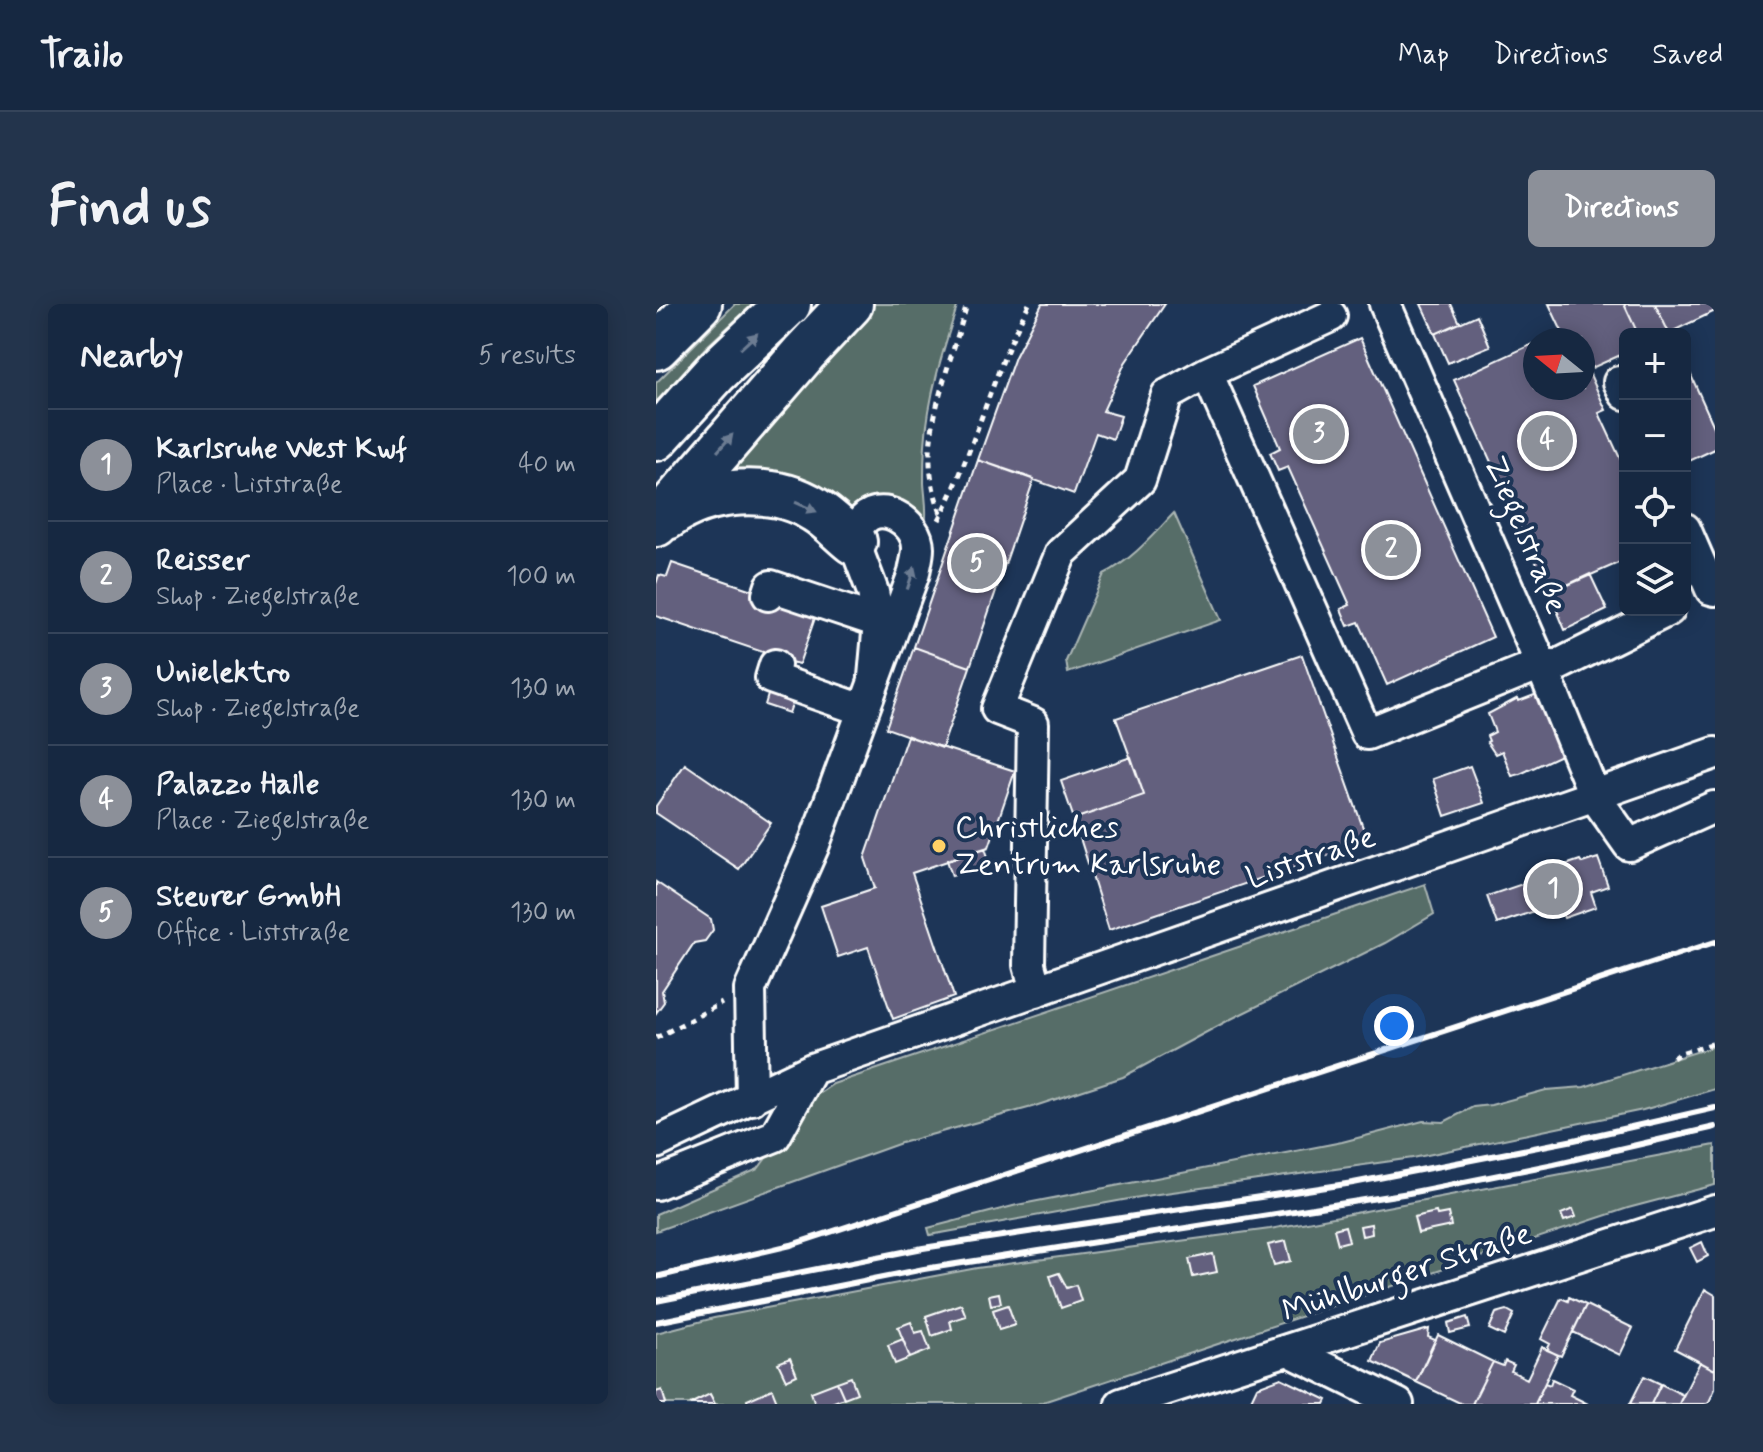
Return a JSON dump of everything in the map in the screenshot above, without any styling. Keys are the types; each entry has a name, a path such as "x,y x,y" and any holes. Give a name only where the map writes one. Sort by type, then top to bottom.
{"highway":[{"path":"656,347 699,304"},
{"path":"656,438 716,372 788,304"},
{"path":"656,525 850,304"},
{"path":"656,525 698,499 715,494 758,493 814,509 854,542"}],"street":[{"name":"Ziegelstraße","path":"1385,304 1543,668 1595,797 1629,845 1714,807"},
{"path":"1036,991 1029,965 1033,723 997,709 1061,553 1140,480 1167,395 1207,373 1331,316"},
{"path":"1207,373 1367,734 1543,668 1656,616"},
{"path":"752,1099 750,989 813,847 916,563 918,547 910,525 887,512 872,514 861,523 854,542 873,592 879,622 874,677"},
{"path":"1689,544 1704,594"},
{"path":"768,595 771,586 879,622"},
{"path":"775,665 771,678 863,710"},
{"name":"Liststraße","path":"656,1143 812,1069 1715,753"},
{"path":"656,1184 775,1136 812,1069"},
{"name":"Mühlburger Straße","path":"1121,1404 1715,1211"},
{"path":"1288,1350 1398,1404"}],"path":[{"path":"941,515 931,481 930,459 944,383 967,304"},
{"path":"916,563 941,515 1010,340 1029,304"},
{"path":"656,1038 750,989"},
{"path":"1673,1058 1715,1043"}],"green space":[{"path":"735,304 753,304 705,348 656,402 656,383"},
{"path":"870,304 958,304 929,409 924,464 925,527 895,501 879,497 846,517 713,478"},
{"path":"1174,513 1221,620 1068,673 1066,661 1104,574 1133,554"},
{"path":"1425,884 1434,914 1385,943 1229,1020 1123,1077 1032,1107 901,1143 656,1231 656,1214 758,1169 808,1101 833,1084"},
{"path":"1715,1046 1715,1089 1643,1110 1413,1158 1151,1195 930,1235 928,1228 1017,1205 1342,1142 1423,1121 1444,1122 1473,1107 1546,1090 1584,1087"},
{"path":"1715,1145 1715,1185 1628,1208 1037,1404 656,1404 656,1333 714,1318 977,1268 1270,1229"}],"building":[{"path":"1042,304 1165,304 1125,363 1103,411 1121,416 1113,439 1096,433 1074,494 978,460 1015,357"},
{"path":"1421,304 1451,304 1460,323 1435,334"},
{"path":"1549,304 1624,304 1635,328 1619,328 1619,356 1595,367 1595,328 1560,328"},
{"path":"1624,304 1655,304 1667,328 1635,328"},
{"path":"1655,304 1715,304 1715,311 1679,328 1667,328"},
{"path":"1477,315 1490,346 1448,363 1435,334"},
{"path":"1360,338 1493,637 1387,685 1359,622 1348,626 1341,609 1350,605 1288,467 1278,471 1270,453 1280,448 1253,386"},
{"path":"1523,348 1523,400 1595,400 1595,386 1606,410 1599,413 1619,456 1619,563 1550,593 1454,380"},
{"path":"1691,375 1715,429 1715,449 1691,460"},
{"path":"978,460 1034,479 970,667 914,647"},
{"path":"672,563 817,612 799,664 790,662 788,670 763,661 766,653 656,616 656,584 659,575 667,577"},
{"path":"1590,574 1607,610 1565,630 1550,593"},
{"path":"914,647 970,667 942,748 886,728"},
{"path":"1302,655 1368,842 1109,930 1074,819 1144,795 1116,718"},
{"path":"770,688 795,696 789,713 765,705"},
{"path":"1537,694 1563,754 1512,776 1502,751 1495,754 1487,742 1487,736 1495,732 1488,714 1518,698 1519,701"},
{"path":"907,736 1015,771 989,847 912,873 954,997 893,1019 868,947 838,957 821,906 875,888 865,858"},
{"path":"1131,757 1144,795 1074,819 1061,781"},
{"path":"685,764 771,823 739,869 656,813 656,806"},
{"path":"1470,766 1484,803 1445,816 1433,779"},
{"path":"985,848 990,863 952,876 947,860"},
{"path":"1598,858 1608,886 1591,892 1596,907 1564,918 1558,903 1497,924 1487,896 1549,875 1548,871 1580,860 1582,863"},
{"path":"656,882 711,919 713,930 705,941 694,943 662,991 664,1002 656,1013"},
{"path":"1573,1209 1576,1217 1564,1221 1561,1214"},
{"path":"1436,1212 1437,1215 1448,1213 1451,1226 1418,1233 1414,1217"},
{"path":"1371,1224 1372,1234 1362,1236 1360,1226"},
{"path":"1345,1226 1349,1241 1338,1244 1334,1229"},
{"path":"1286,1241 1291,1261 1274,1265 1268,1245"},
{"path":"1702,1242 1708,1256 1697,1262 1690,1248"},
{"path":"1213,1254 1217,1272 1193,1277 1189,1259"},
{"path":"1059,1273 1067,1288 1076,1285 1081,1301 1061,1308 1050,1276"},
{"path":"1705,1289 1715,1295 1715,1370 1675,1349"},
{"path":"999,1293 1001,1303 991,1305 989,1295"},
{"path":"1569,1297 1586,1305 1561,1356 1547,1350 1550,1344 1541,1339 1561,1298 1568,1301"},
{"path":"961,1304 966,1316 950,1321 952,1329 932,1336 926,1316"},
{"path":"1008,1305 1015,1325 999,1330 993,1310"},
{"path":"1586,1305 1633,1328 1620,1355 1573,1332"},
{"path":"1507,1310 1514,1314 1504,1336 1489,1329 1496,1313"},
{"path":"1467,1317 1470,1328 1450,1333 1448,1323"},
{"path":"911,1322 915,1333 923,1331 930,1350 910,1358 898,1327"},
{"path":"1429,1329 1428,1337 1435,1340 1416,1382 1372,1361 1380,1343"},
{"path":"1438,1335 1493,1362 1472,1404 1462,1404 1416,1382"},
{"path":"903,1339 910,1358 895,1364 888,1345"},
{"path":"1542,1347 1558,1355 1535,1404 1472,1404 1493,1362 1503,1366 1505,1361 1514,1365 1511,1371 1527,1379"},
{"path":"790,1358 797,1375 786,1380 778,1363"},
{"path":"1700,1362 1715,1370 1715,1389 1708,1404 1679,1404"},
{"path":"1644,1376 1661,1384 1651,1404 1630,1404"},
{"path":"851,1377 857,1393 844,1398 837,1382"},
{"path":"1281,1378 1327,1400 1325,1404 1249,1404 1257,1387"},
{"path":"1552,1379 1573,1389 1570,1395 1588,1404 1535,1404 1545,1383 1550,1385"},
{"path":"837,1382 844,1398 829,1404 815,1404 811,1392"},
{"path":"1661,1384 1683,1395 1679,1404 1651,1404"},
{"path":"772,1389 778,1404 748,1404 747,1400"},
{"path":"662,1390 666,1404 656,1404 656,1392"},
{"path":"710,1394 715,1404 690,1404"}],"railway":[{"path":"656,1277 791,1245 1715,942"},
{"path":"656,1301 923,1248 1353,1183 1574,1140 1715,1108"},
{"path":"656,1322 924,1269 1409,1193 1715,1127"}],"place":[{"name":"Unielektro","path":"1319,434"},
{"name":"Palazzo Halle","path":"1547,441"},
{"name":"Reisser","path":"1391,550"},
{"name":"Steurer GmbH","path":"977,563"},
{"name":"Christliches Zentrum Karlsruhe","path":"939,846"},
{"name":"Karlsruhe West Kwf","path":"1553,889"}]}
